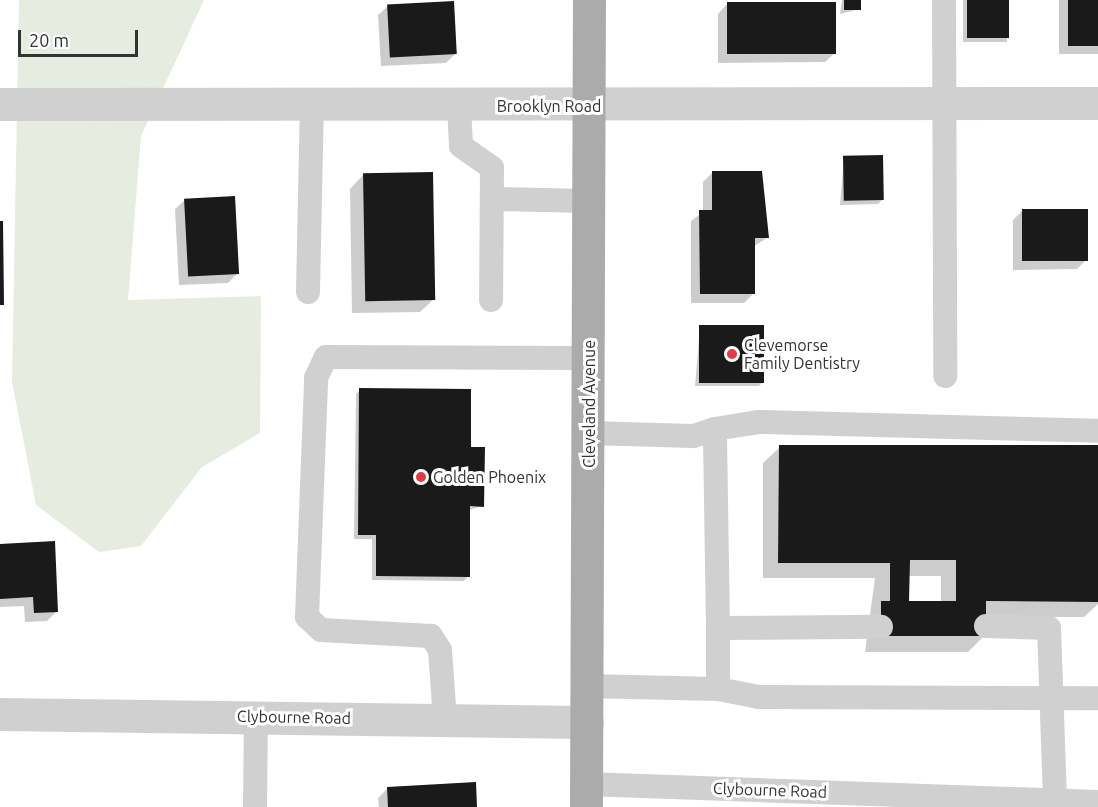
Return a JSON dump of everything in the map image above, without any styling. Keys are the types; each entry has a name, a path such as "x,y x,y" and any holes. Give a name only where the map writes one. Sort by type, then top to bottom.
{"main road":[{"name":"Cleveland Avenue","path":"586,795 589,0"}],"street":[{"name":"Brooklyn Road","path":"0,104 590,106 1098,103"},
{"name":"Clybourne Road","path":"0,714 587,722"}],"lane":[{"path":"944,0 942,103 945,376"},
{"path":"308,292 312,105"},
{"path":"459,106 461,146 492,168 491,300"},
{"path":"492,199 590,201"},
{"path":"445,720 440,650 431,636 321,630 307,617 316,378 326,357 589,358"},
{"path":"589,433 693,436 714,429 759,422 1098,431"},
{"path":"714,429 718,689"},
{"path":"718,628 881,627"},
{"path":"986,627 1049,628 1055,800"},
{"path":"587,686 718,689 759,697 1098,698"},
{"path":"255,807 256,717"},
{"name":"Clybourne Road","path":"586,795 1098,802"}],"shaded area":[{"path":"19,0 204,0 141,136 128,300 261,296 260,433 202,467 141,546 99,552 36,505 12,382"}],"building":[{"path":"844,0 861,0 861,10 844,10"},
{"path":"967,0 1009,0 1009,38 967,38"},
{"path":"1068,0 1098,0 1098,46 1068,46"},
{"path":"454,1 457,54 390,57 387,5"},
{"path":"727,2 836,2 836,54 727,54"},
{"path":"883,155 884,200 844,201 843,156"},
{"path":"712,171 762,171 769,238 755,238 755,294 700,294 699,210 712,210"},
{"path":"433,172 435,300 365,301 363,173"},
{"path":"235,196 239,274 188,277 184,199"},
{"path":"1022,209 1088,209 1088,261 1022,261"},
{"path":"0,221 3,221 4,305 0,305"},
{"name":"Clevemorse Family Dentistry","path":"699,325 764,325 764,383 699,383"},
{"name":"Golden Phoenix","path":"359,388 471,389 471,447 485,447 484,507 470,506 470,577 376,576 376,535 358,535"},
{"path":"779,445 1098,445 1098,602 986,601 986,636 881,636 881,601 890,601 890,563 778,563","holes":["910,560 956,560 956,601 909,601"]},
{"path":"55,541 58,612 34,613 33,597 0,599 0,544"},
{"path":"476,782 477,807 388,807 387,787"}],"place":[{"name":"Clevemorse Family Dentistry","path":"732,354"},
{"name":"Golden Phoenix","path":"421,477"}]}
